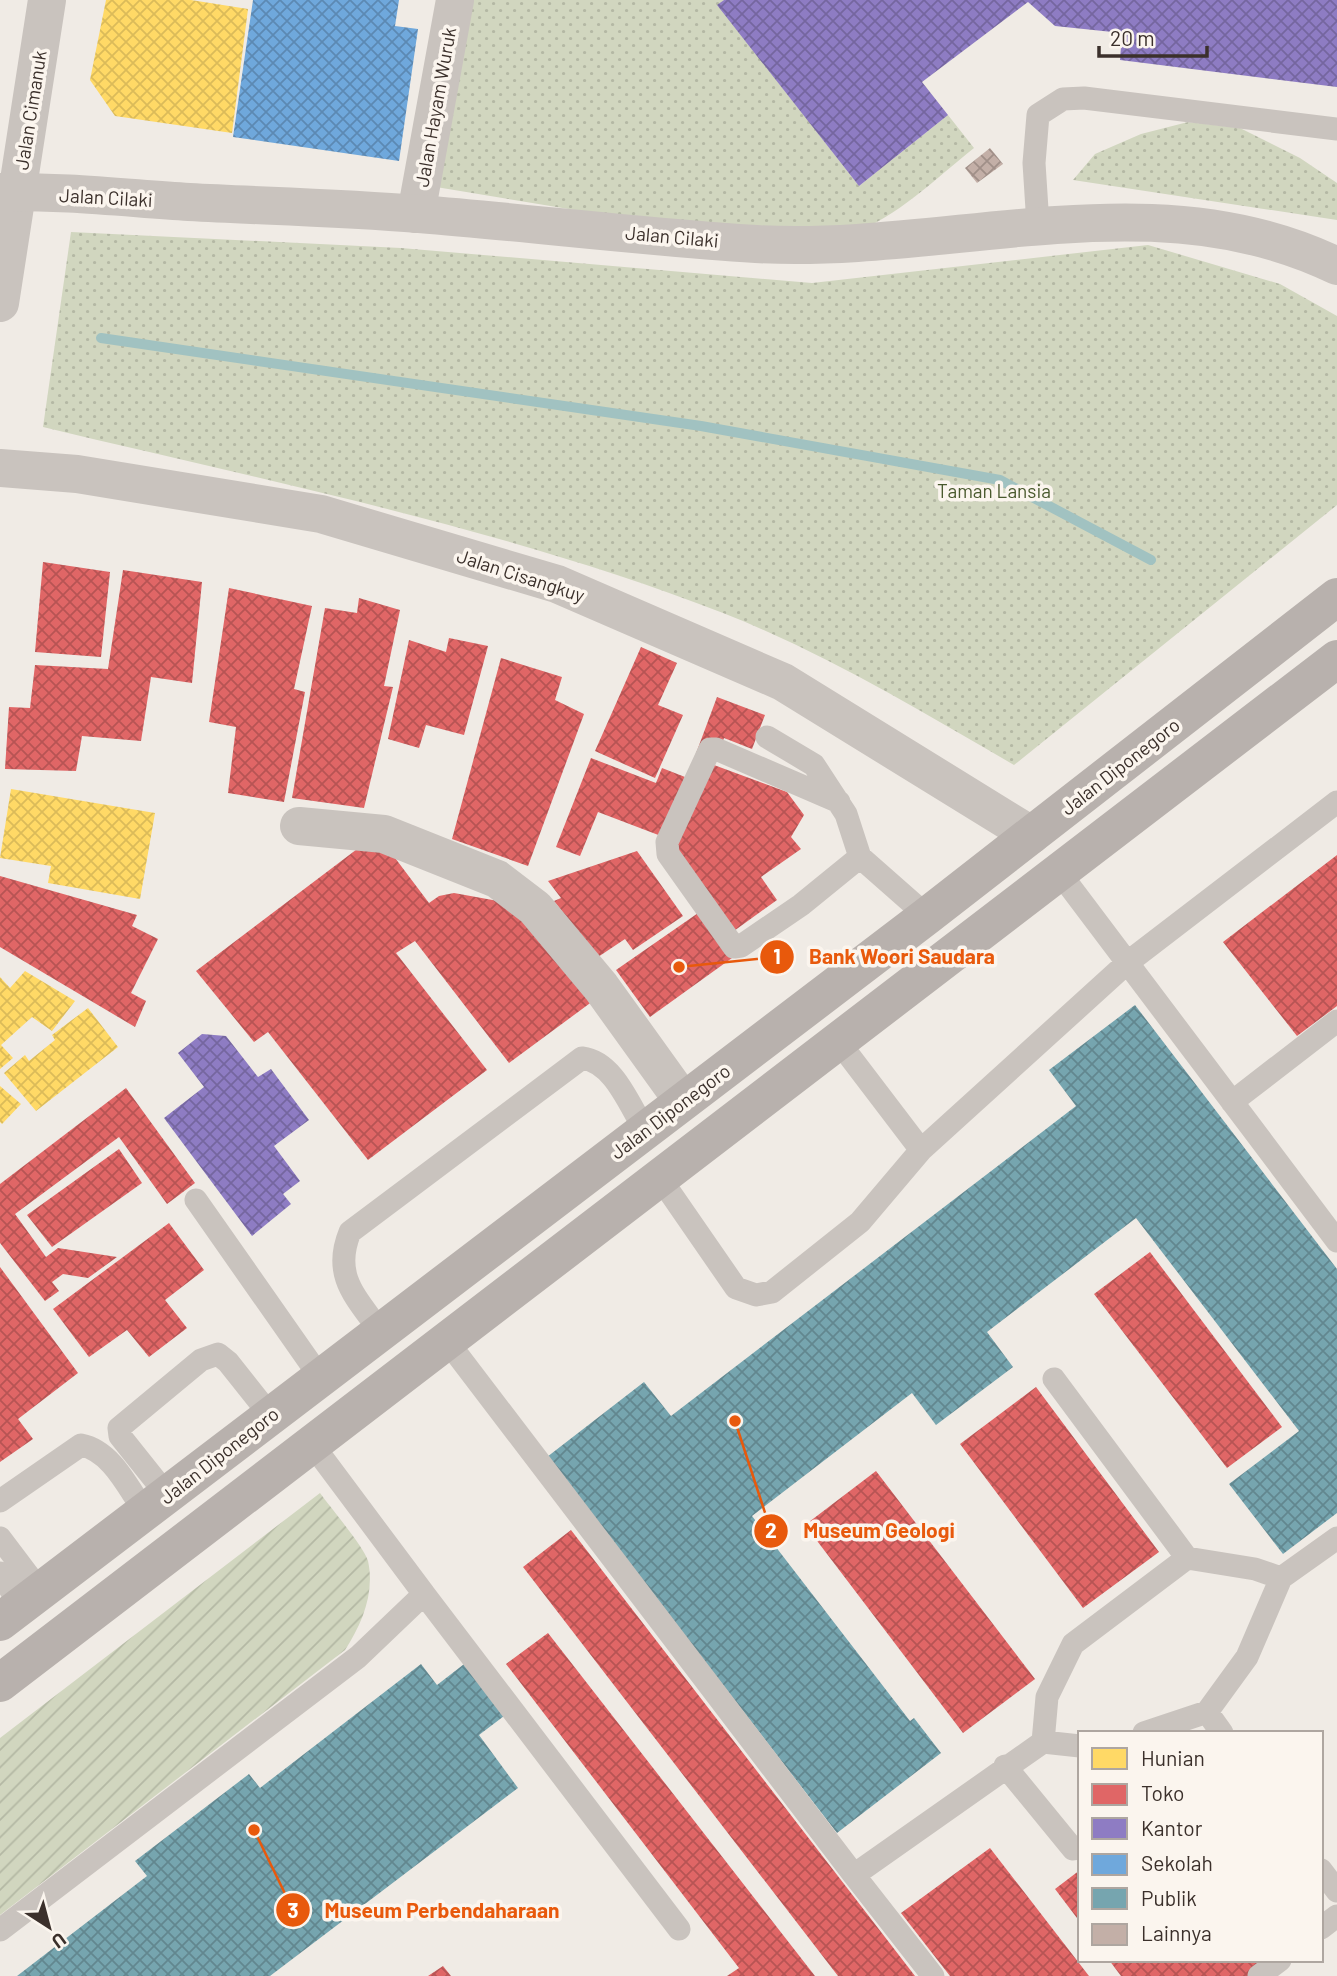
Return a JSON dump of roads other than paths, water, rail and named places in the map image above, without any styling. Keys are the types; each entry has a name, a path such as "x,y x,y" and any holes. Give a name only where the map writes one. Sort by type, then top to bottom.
{"main road":[{"name":"Jalan Diponegoro","path":"20,1606 927,916 1337,597"},
{"path":"0,1683 1337,659"}],"street":[{"name":"Jalan Cimanuk","path":"0,303 8,192 47,0"},
{"name":"Jalan Hayam Wuruk","path":"416,214 455,0"},
{"name":"Jalan Cilaki","path":"8,192 416,214 757,244 816,245 1038,225 1134,222 1238,232 1317,256 1337,266"},
{"name":"Jalan Cisangkuy","path":"0,468 77,474 321,514 557,584 783,682 1031,835"},
{"path":"299,826 384,834 498,879 535,908 601,987 683,1101"}],"lane":[{"path":"1038,225 1034,163 1038,115 1063,99 1084,98 1337,129"},
{"path":"767,737 814,765 846,814 860,857 927,916"},
{"path":"839,803 716,749 710,750 667,842 668,855 734,947 741,946 801,905 860,857"},
{"path":"660,1178 736,1288 757,1295 772,1292 860,1222 921,1150 1127,963 1337,802"},
{"path":"1059,872 1337,1241"},
{"path":"1232,1102 1337,1021"},
{"path":"838,1041 921,1150"},
{"path":"380,1331 342,1273 343,1248 350,1232 582,1058 596,1060 608,1071 645,1130"},
{"path":"196,1200 320,1377"},
{"path":"447,1341 933,1976"},
{"path":"156,1504 120,1436 119,1428 201,1360 218,1354 228,1362 270,1415"},
{"path":"1055,1379 1187,1558 1255,1569 1281,1578"},
{"path":"312,1444 679,1929"},
{"path":"0,1501 81,1445 93,1447 156,1504"},
{"path":"0,1538 20,1606"},
{"path":"1150,1731 1207,1712 1247,1657 1281,1578 1337,1538"},
{"path":"1043,1742 1047,1697 1073,1644 1187,1558"},
{"path":"0,1573 20,1606"},
{"path":"0,1930 358,1657 424,1594"},
{"path":"1207,1712 1221,1731"},
{"path":"854,1875 1005,1766 1043,1742 1078,1745"},
{"path":"1005,1766 1073,1849"},
{"path":"1323,1873 1337,1892"},
{"path":"1259,1976 1277,1962"}],"waterway":[{"path":"101,338 701,426 1000,480 1151,560"}],"place":[{"name":"Bank Woori Saudara","path":"679,967"},
{"name":"Museum Geologi","path":"735,1421"},
{"name":"Museum Perbendaharaan","path":"254,1830"}],"park label":[{"name":"Taman Lansia","path":"994,490"}]}
